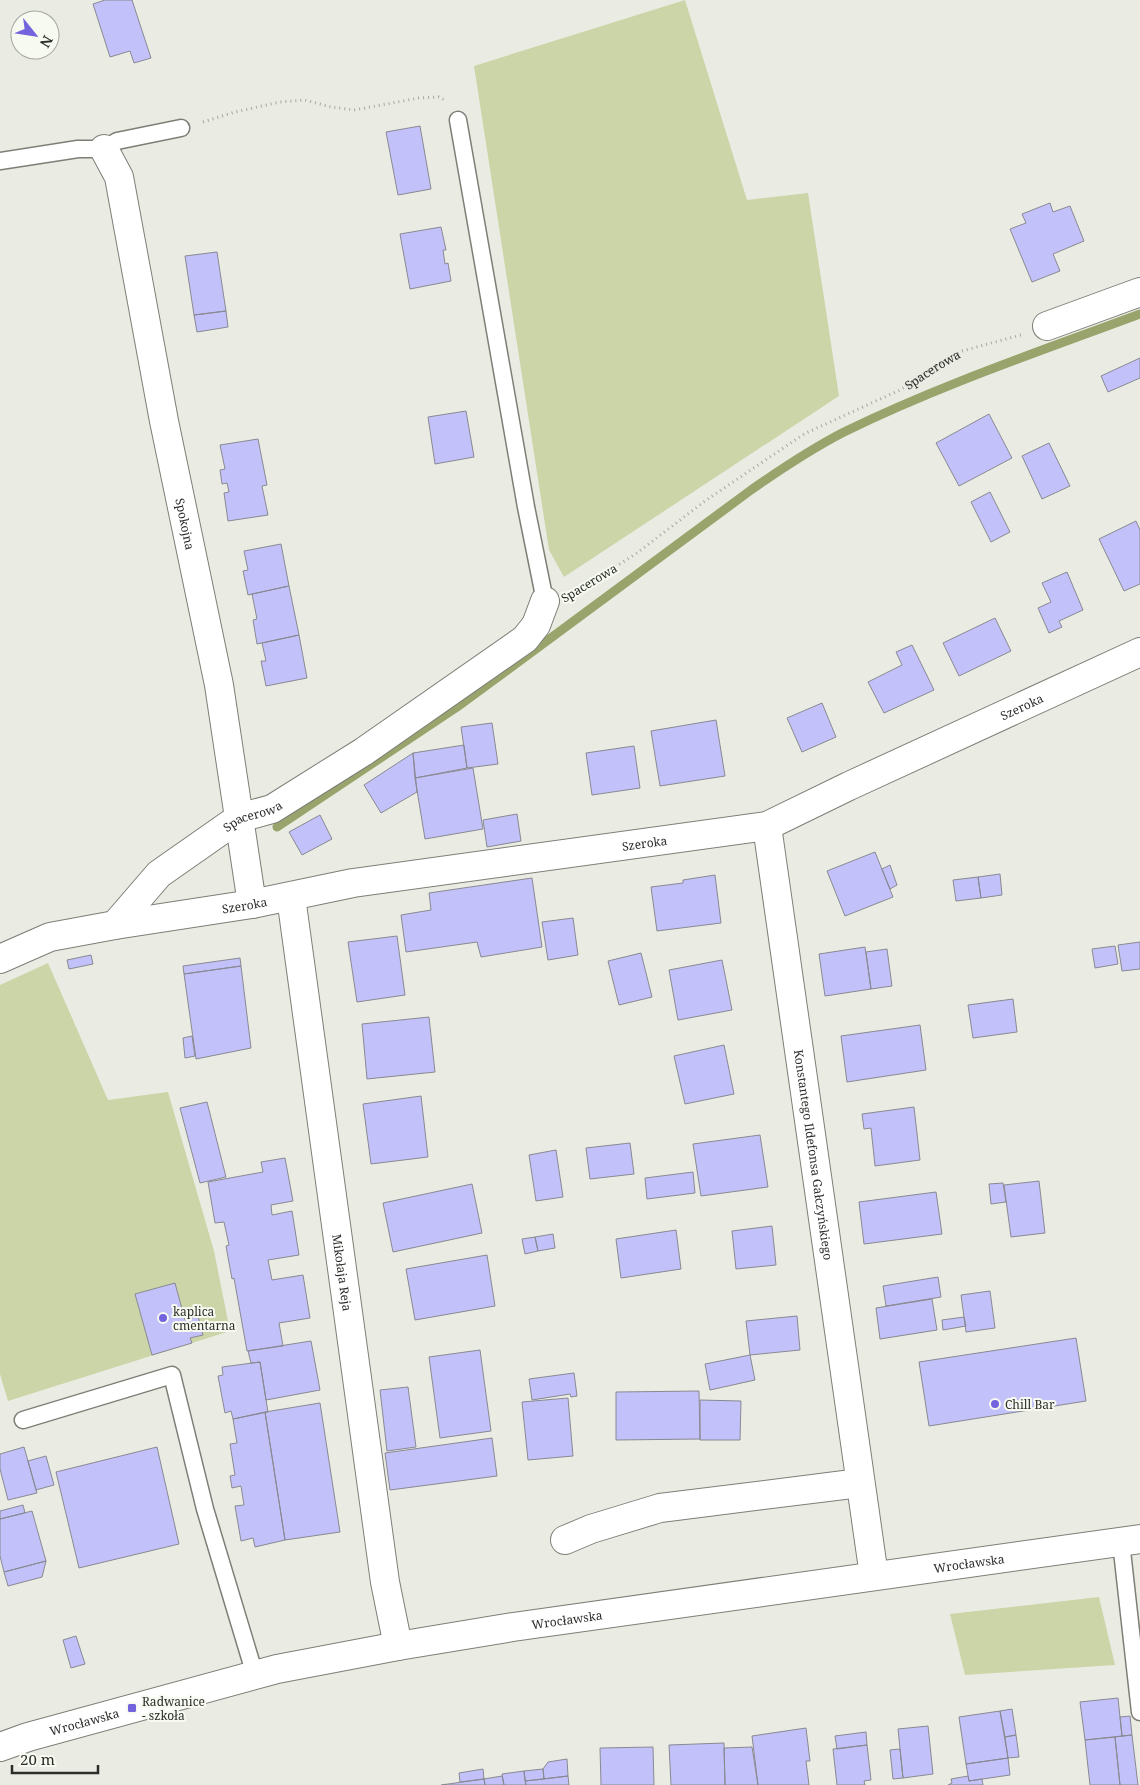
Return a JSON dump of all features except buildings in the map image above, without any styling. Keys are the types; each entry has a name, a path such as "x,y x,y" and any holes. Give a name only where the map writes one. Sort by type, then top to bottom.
{"street":[{"name":"Spokojna","path":"104,149 120,177 164,421 219,685 252,904"},
{"path":"1047,326 1140,292"},
{"name":"Spacerowa","path":"115,924 159,874 238,818 272,809 330,773 525,639 536,625 544,601"},
{"name":"Szeroka","path":"115,924 252,904 353,883 767,826 849,786 1140,652"},
{"name":"Konstantego Ildefonsa Gałczyńskiego","path":"767,826 874,1576"},
{"name":"Mikołaja Reja","path":"291,897 382,1563 398,1646"},
{"path":"0,959 50,937 115,924"},
{"path":"565,1540 591,1529 660,1508 860,1483"},
{"name":"Wrocławska","path":"2,1752 28,1737 277,1669 398,1646 514,1627 1131,1541"}],"lane":[{"path":"458,120 544,601"},
{"path":"0,160 78,150 104,149 116,141 181,128"},
{"path":"23,1420 172,1375 205,1509 255,1675"},
{"path":"1131,1541 1140,1712"}],"path":[{"path":"181,128 236,112 280,102 305,100 354,110 419,98 440,97 448,103 458,120"},
{"name":"Spacerowa","path":"544,601 557,602 638,553 705,501 804,434 900,390 936,366 962,352 1005,341 1047,326"}],"green space":[{"path":"685,0 747,200 808,193 839,396 564,577 549,550 474,66"},
{"path":"48,963 108,1100 168,1092 214,1251 230,1331 8,1401 0,1374 0,985"},
{"path":"1099,1597 1115,1665 965,1675 950,1614"}],"waterway":[{"path":"277,827 460,705 751,490 808,452 844,432 917,399 991,369 1140,314"}],"place":[{"name":"kaplica cmentarna","path":"163,1318"},
{"name":"Chill Bar","path":"995,1404"},
{"name":"Radwanice - szkoła","path":"132,1708"}]}
